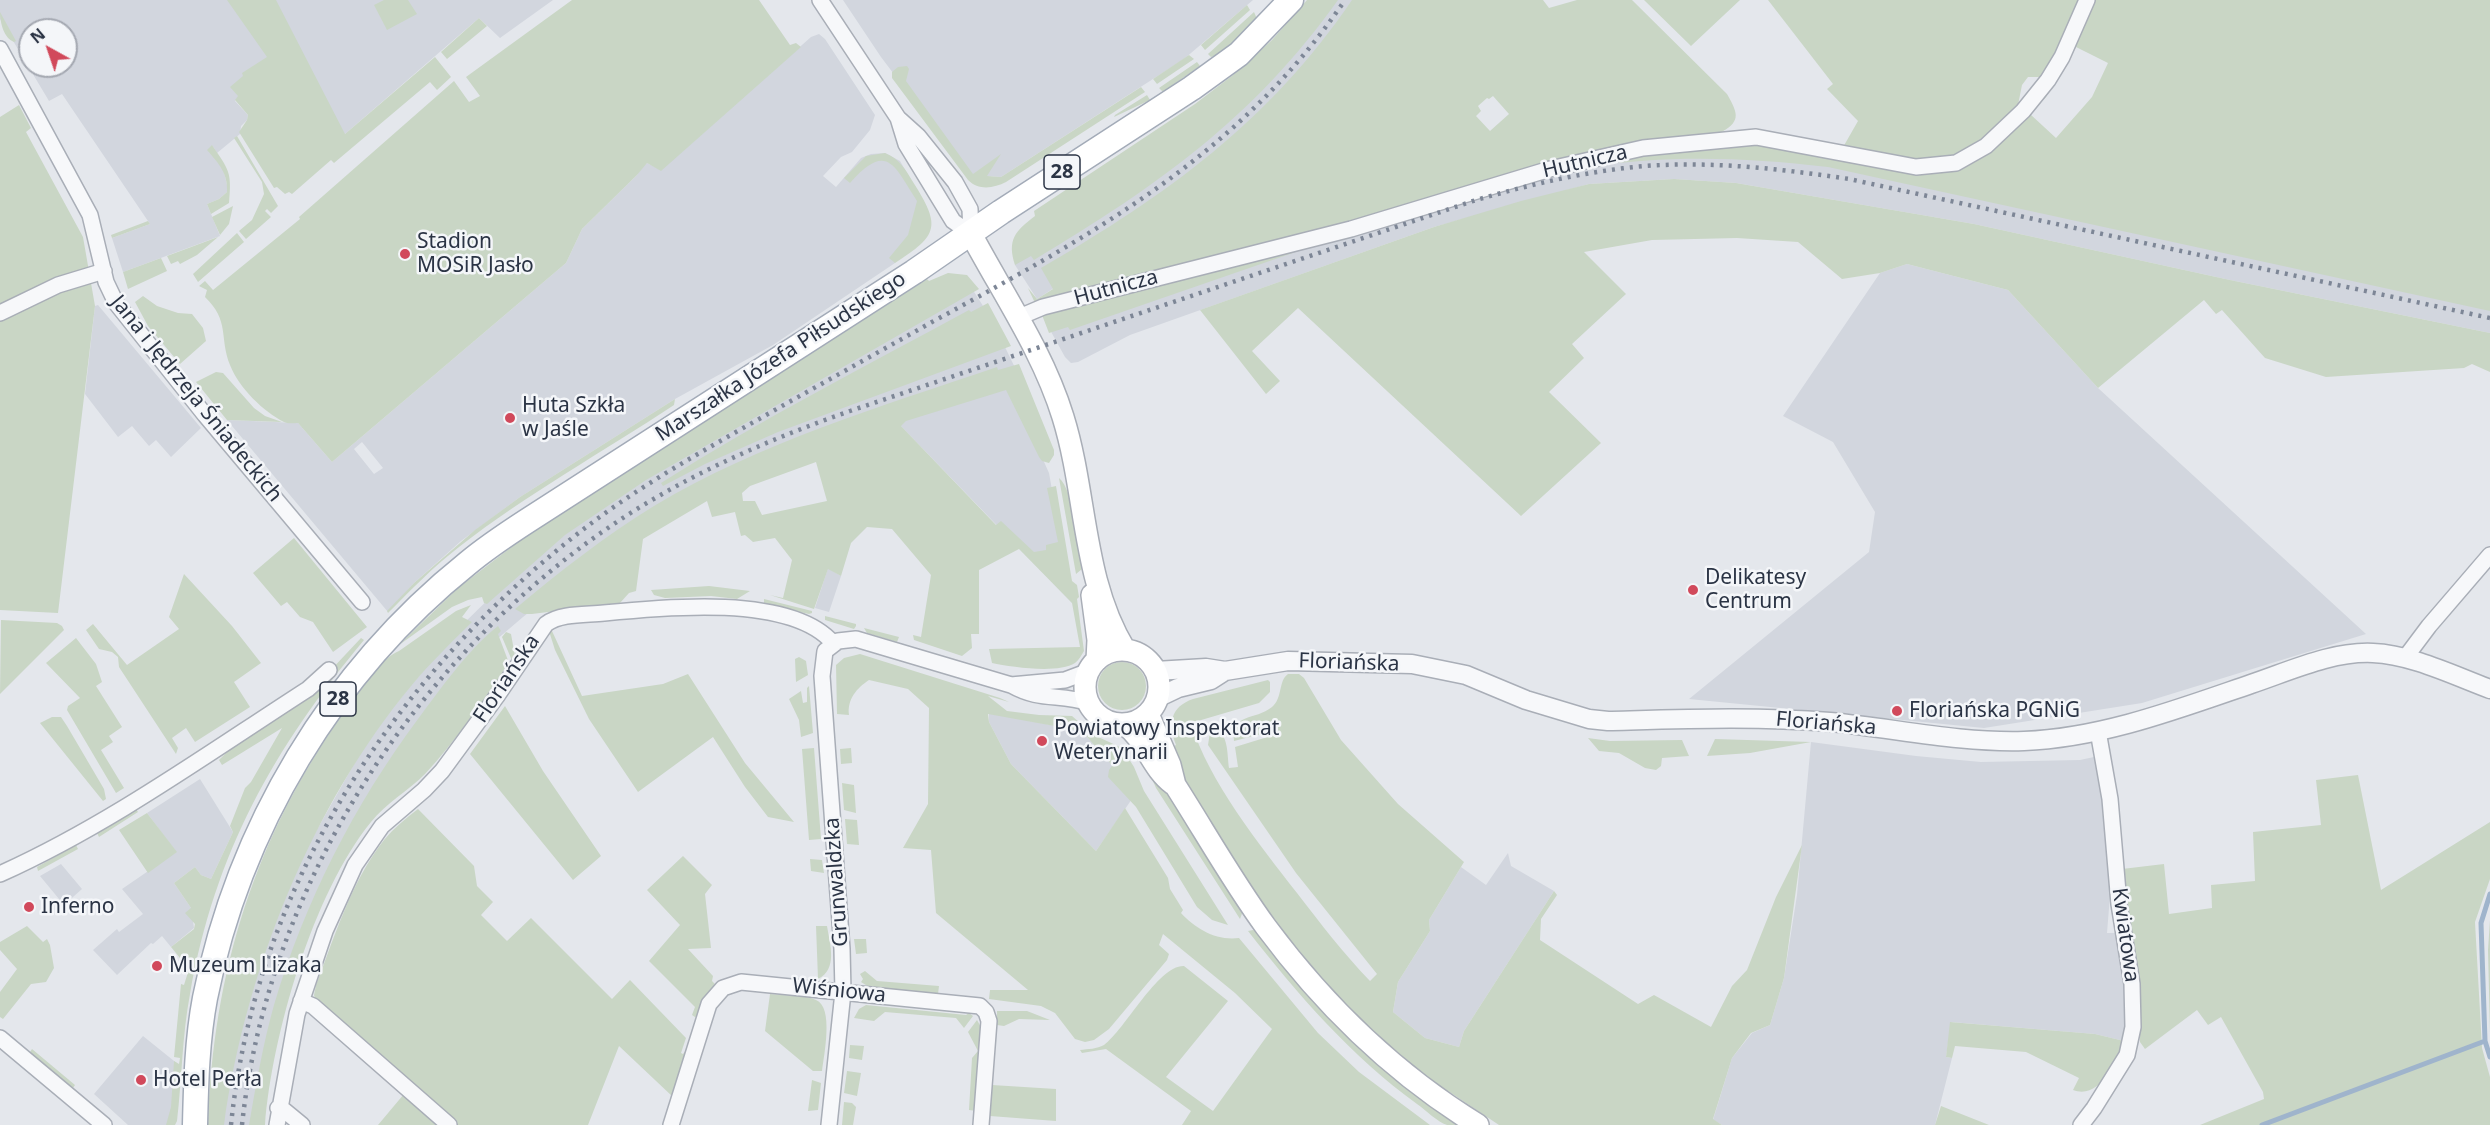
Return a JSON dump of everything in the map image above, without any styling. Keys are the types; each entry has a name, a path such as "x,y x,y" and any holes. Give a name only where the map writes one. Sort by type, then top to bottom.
{"main road":[{"name":"Marszałka Józefa Piłsudskiego","path":"195,1125 198,1057 205,999 223,925 243,866 269,810 305,745 367,662 432,594 468,562 504,536 970,234 1215,71 1239,54 1291,0"},
{"path":"970,234 1048,375 1072,449 1092,564 1113,629 1125,650"},
{"path":"1092,564 1091,587 1098,640 1093,666 1085,687 1089,703 1100,717 1107,721 1125,724 1141,719 1153,706 1159,689 1155,671 1143,657 1125,650 1105,654 1093,666"},
{"path":"1153,706 1176,785 1265,926 1317,989 1355,1028 1425,1090 1478,1125"},
{"path":"1125,724 1135,733 1164,776 1176,785"}],"street":[{"path":"820,0 898,118 918,136 955,182 970,209 970,234"},
{"name":"Hutnicza","path":"1017,318 1043,307 1351,229 1550,169 1643,148 1756,137 1909,166 1929,167 1956,163 1986,146 2029,104 2062,57 2087,0"},
{"name":"Jana i Jędrzeja Śniadeckich","path":"0,49 90,215 110,292 205,415 362,602"},
{"path":"898,118 906,144 953,221 970,234"},
{"path":"0,313 58,285 104,271"},
{"path":"2405,658 2429,626 2490,555"},
{"name":"Floriańska","path":"277,1125 291,1038 301,1001 335,906 363,851 382,826 424,790 442,771 526,655 541,628 550,620 624,611 725,606 759,610 801,623 819,630 833,643"},
{"path":"833,643 843,639 856,639 1011,685 1034,696 1068,698 1089,703"},
{"name":"Grunwaldzka","path":"829,1125 843,992 842,949 822,676 823,655 833,643"},
{"name":"Floriańska","path":"1155,671 1206,668 1225,671 1288,661 1412,664 1466,675 1526,700 1581,717 1608,721 1701,718 1818,722 1941,736 2021,741 2055,739 2098,731 2349,654 2376,653 2405,658 2490,689"},
{"path":"1011,685 1065,680 1093,666"},
{"path":"0,874 56,848 120,810 308,689 329,670"},
{"name":"Floriańska","path":"1153,706 1178,688 1211,680 1225,671"},
{"name":"Kwiatowa","path":"2081,1125 2127,1056 2133,1027 2132,984 2119,904 2110,799 2098,731"},
{"name":"Wiśniowa","path":"671,1125 707,1009 713,998 723,988 741,982 978,1004 983,1007 990,1021 981,1125"},
{"path":"301,1001 313,1006 449,1125"},
{"path":"0,1038 104,1125"},
{"path":"278,1108 302,1125"}],"shaded area":[{"path":"0,0 553,0 500,38 479,18 345,134 238,97 235,101 248,115 247,120 241,126 240,134 217,153 212,145 224,171 227,185 227,192 219,199 207,204 220,236 123,272 112,238 150,224 62,94 49,101 35,78 78,78 78,18 18,18 18,49 0,19"},
{"path":"843,0 1253,0 1184,59 1001,177 970,175 881,57"},
{"path":"1322,0 1368,0 1239,158 1182,205 1037,299 1015,265 1013,247 1178,130"},
{"path":"819,34 825,39 875,115 870,130 852,152 841,157 823,176 836,187 861,158 871,154 885,153 900,161 927,207 895,263 773,345 675,399 520,497 461,541 414,583 388,612 227,420 298,423 332,462 566,263 582,229 637,175 642,167 647,163 661,170 811,37","holes":["362,442 383,468 374,474 354,449"]},
{"path":"1781,153 2490,295 2490,333 2230,280 1974,224 1736,183 1674,179 1589,184 1434,227 1130,335 1078,362 1071,363 1065,357 1049,328 1051,313 1613,157"},
{"path":"1907,264 2008,290 2098,388 2366,634 2142,703 1984,728 1689,699 1869,552 1875,512 1833,442 1783,416 1880,273"},
{"path":"971,287 992,320 1018,374 893,417 625,536 475,658 430,710 293,951 253,1125 220,1125 246,1001 297,865 371,734 456,631 506,582 612,496"},
{"path":"98,305 201,428 171,457 156,440 149,446 132,426 118,437 85,394 95,306"},
{"path":"1010,386 1049,473 1072,603 897,422"},
{"path":"828,568 841,576 829,612 815,608"},
{"path":"989,713 1082,731 1094,745 1099,744 1134,796 1096,851 1011,764 989,722"},
{"path":"1811,742 1981,762 2080,760 2094,757 2099,763 2112,871 2107,933 2119,933 2127,1003 2124,1041 2095,1034 1951,1022 1946,1057 1952,1058 1935,1125 1722,1125 1713,1120 1732,1058 1752,1033 1770,1025 1784,978 1797,895"},
{"path":"200,779 233,832 211,879 201,875 195,867 174,883 191,908 194,928 171,947 162,936 153,944 151,943 117,975 93,950 117,929 119,932 143,914 122,889 176,852 147,813"},
{"path":"1508,853 1511,866 1554,891 1464,1031 1459,1047 1425,1038 1393,1012 1398,982 1430,931 1429,920 1461,867 1486,885"},
{"path":"61,864 82,889 64,905 40,876"},
{"path":"143,1036 179,1065 173,1125 128,1125 94,1094"}],"green space":[{"path":"227,0 276,0 345,134 435,57 451,77 437,90 430,82 334,163 331,160 292,194 289,192 285,194 277,187 274,188 239,132 248,115 235,100 238,96 230,87 243,76 242,73 267,57"},
{"path":"384,0 408,0 417,14 387,30 374,5"},
{"path":"572,0 759,0 790,45 796,43 801,47 661,171 647,163 582,229 566,263 332,462 298,423 285,423 276,418 260,406 239,382 230,365 218,314 205,297 207,290 199,286 205,281 213,290 300,219 299,217 454,81 469,102 480,96 466,77"},
{"path":"1307,0 1338,0 1306,42 1237,115 1162,177 1121,205 1034,260 1031,256 1015,265 1012,249 1014,237 1022,226 1035,216 1034,211 1195,104 1233,75 1272,40"},
{"path":"1352,0 1543,0 1549,8 1577,0 1632,0 1727,94 1736,117 1731,126 1718,134 1385,214 1035,303 1028,288 1037,299 1053,289 1041,268 1131,213 1213,152 1251,119 1320,43","holes":["1493,96 1509,114 1490,131 1476,116 1481,111 1478,106"]},
{"path":"1644,0 1740,0 1691,46"},
{"path":"1768,0 2084,0 2044,77 2028,77 2022,85 2018,105 1973,149 1933,163 1842,149 1858,121 1827,89 1833,84"},
{"path":"2091,0 2490,0 2490,311 1828,167 1736,159 1677,159 1585,167 1613,157 1748,143 1949,169 2061,74 2046,97 2030,114 2056,138 2092,97 2108,63 2076,47 2067,65 2064,62"},
{"path":"1247,5 1250,10 1205,50 1201,45"},
{"path":"0,12 16,41 14,42 5,34"},
{"path":"1254,12 1257,19 1236,41 1217,55 1211,57 1208,54"},
{"path":"479,18 487,26 447,59 441,52"},
{"path":"1189,55 1194,59 1157,84 1153,79"},
{"path":"1197,62 1200,66 1163,92 1159,88"},
{"path":"907,66 909,69 906,81 973,174 1001,154 987,176 1001,177 1141,87 1145,92 1006,182 997,186 982,187 968,180 892,78 892,72 898,67"},
{"path":"1147,95 1150,100 1114,117 1115,115"},
{"path":"19,105 31,128 26,132 83,237 95,306 58,613 0,610 0,117"},
{"path":"237,136 278,206 271,213 267,209 265,211 271,217 246,239 239,231 252,220 264,194 262,182 234,138"},
{"path":"212,145 226,166 230,184 229,203 211,214 207,204 219,199 227,192 224,174 207,150"},
{"path":"885,153 895,158 905,169 922,197 931,220 931,228 927,237 895,263 889,258 908,235 917,201 902,177 889,163 881,161 873,163 850,183 844,178 866,156"},
{"path":"1674,179 1736,183 1974,224 2230,280 2490,333 2490,372 2472,364 2464,368 2326,377 2265,358 2222,310 2216,314 2204,300 2098,388 2008,290 1907,264 1880,273 1842,279 1798,242 1737,238 1652,240 1584,252 1626,294 1572,344 1584,358 1549,392 1601,443 1521,516 1298,308 1252,351 1280,381 1266,394 1200,310 1434,227 1521,201 1589,184"},
{"path":"233,206 229,224 220,235 212,217"},
{"path":"148,221 150,224 112,238 111,235"},
{"path":"1365,228 1070,330 1068,327 1049,333 1042,315"},
{"path":"237,233 244,242 198,282 193,274"},
{"path":"218,237 197,255 180,264 178,261 171,264 167,256"},
{"path":"161,258 167,271 128,289 123,272"},
{"path":"948,273 967,275 979,289 646,480 565,535 487,604 484,603 482,597 452,607 399,645 458,588 522,539 927,279 929,281"},
{"path":"143,296 157,306 178,313 192,314 203,328 206,341 180,364 148,326 135,302"},
{"path":"988,303 1011,346 778,432 705,464 663,486 661,483 736,437 814,394 969,310 971,312"},
{"path":"1019,364 1054,450 1049,463 1042,461 1039,457 1006,390 906,421 901,426 996,525 1001,521 1034,552 1046,550 1046,545 1058,542 1047,488 1056,486 1072,581 1077,585 1079,597 1077,599 1084,651 1075,663 1046,669 992,663 989,649 1080,647 1072,603 1019,549 979,570 979,634 971,634 972,648 962,656 914,640 913,635 921,637 931,575 892,529 867,527 851,543 841,576 828,569 814,609 770,595 783,598 792,560 775,538 753,542 745,535 741,536 735,512 712,517 707,501 643,539 636,591 629,593 620,603 532,614 524,614 515,609 565,568 618,530 695,483 779,444 997,367 998,370","holes":["816,462 827,501 762,515 755,501 743,501 742,493 750,486"]},
{"path":"216,372 223,373 254,408 265,416 282,422 227,420 196,382"},
{"path":"675,399 674,405 538,491 459,547 388,613 387,611 414,583 475,530 520,497"},
{"path":"1059,478 1068,494 1075,521 1082,569 1076,574"},
{"path":"294,538 367,627 333,652 313,622 300,617 287,602 281,606 253,573"},
{"path":"184,574 232,626 261,663 234,682 250,707 195,742 186,728 172,738 178,748 176,754 119,667 118,657 112,652 99,649 86,630 93,624 127,665 179,629 169,617"},
{"path":"709,586 750,591 737,599 711,596 665,598 654,595 651,590"},
{"path":"764,599 812,611 812,613 764,604"},
{"path":"471,605 462,617 472,622 419,677 376,732 343,782 314,836 288,892 266,950 248,1008 234,1067 224,1125 208,1125 219,1013 230,960 263,857 286,807 313,758 369,677 392,655 456,611"},
{"path":"825,616 856,624 856,626 854,629 825,620"},
{"path":"1,620 57,623 64,630 0,694"},
{"path":"498,626 501,631 498,634 509,663 506,669 436,762 371,822 350,852 331,887 314,925 286,1008 269,1089 265,1125 249,1125 274,1005 286,966 316,891 352,820 395,752 465,658"},
{"path":"864,628 899,637 897,642 867,633"},
{"path":"549,631 552,631 582,696 663,684 688,674 745,763 794,822 768,817 745,787 713,737 638,792 589,719 555,650"},
{"path":"506,632 511,634 515,656 513,663 502,637"},
{"path":"76,638 96,664 102,682 96,686 122,727 109,736 113,742 101,750 124,788 116,793 67,710 68,706 80,698 46,663"},
{"path":"361,638 364,640 302,721 276,763 252,805 232,849 201,943 190,994 177,1121 175,1125 166,1125 171,1107 174,1061 179,1064 180,1058 174,1057 181,984 184,985 189,969 171,947 194,929 195,924 185,913 191,908 174,883 195,867 201,875 211,879 233,832 230,826 245,788 251,782 282,728 222,765 219,760 232,747 298,705"},
{"path":"860,654 1000,698 1009,702 988,696 1007,711 1072,716 1094,735 1122,748 1134,767 1144,791 1228,925 1212,920 1197,907 1136,807 1108,777 1112,766 1098,745 1094,745 1082,731 988,714 989,722 1011,764 1096,851 1125,808 1168,878 1170,889 1183,910 1181,913 1207,933 1222,938 1239,938 1318,1033 1359,1072 1430,1125 1182,1125 1191,1111 1106,1049 1082,1053 1080,1050 1104,1045 1163,976 1174,968 1184,966 1228,1001 1166,1077 1213,1111 1272,1029 1235,993 1163,934 1159,945 1169,954 1167,960 1109,1029 1094,1040 1085,1042 1075,1039 1055,1013 1041,1006 989,999 990,990 1028,990 936,913 931,850 903,848 928,804 929,708 908,689 869,680 854,694 849,715 837,714 836,665 844,658"},
{"path":"799,657 806,661 808,675 796,682 795,659"},
{"path":"1122,662 1139,669 1146,686 1139,703 1122,710 1105,703 1098,686 1105,669"},
{"path":"1288,674 1299,674 1304,678 1341,740 1398,804 1464,862 1429,920 1430,931 1398,982 1393,1012 1425,1038 1459,1047 1464,1031 1554,891 1557,895 1541,919 1540,940 1638,1004 1654,995 1711,1027 1732,986 1747,970 1776,897 1802,845 1784,978 1770,1025 1751,1033 1732,1058 1713,1119 1722,1125 1499,1125 1448,1091 1446,1093 1387,1045 1348,1008 1289,940 1261,903 1210,827 1169,749 1176,745 1172,730 1173,717 1185,702 1268,680 1270,682 1270,692 1259,703 1191,723 1210,768 1236,812 1323,927 1370,981 1377,974 1296,873 1208,745 1210,732 1214,728 1225,740 1229,768 1238,767 1235,747 1274,735 1276,738 1281,734 1277,730 1234,741 1236,725 1272,707"},
{"path":"809,686 813,733 801,737 799,720 789,699 801,691 803,703 807,702"},
{"path":"505,706 543,771 601,856 573,880 470,754"},
{"path":"52,717 61,717 67,726 104,789 106,799 103,801 40,723"},
{"path":"1588,738 1610,741 1682,740 1689,756 1662,758 1661,766 1656,770 1645,768 1619,753 1599,751"},
{"path":"1715,739 1811,742 1750,753 1707,756"},
{"path":"814,748 821,839 809,840 802,749"},
{"path":"851,748 852,763 841,764 840,749"},
{"path":"1146,765 1180,810 1243,911 1240,919 1156,788"},
{"path":"2358,775 2381,890 2490,822 2490,879 2475,922 2482,1048 2490,1077 2490,1125 2200,1125 2264,1099 2263,1092 2221,1017 2208,1025 2197,1010 2145,1049 2140,1042 2136,986 2122,869 2164,864 2169,914 2212,908 2211,885 2255,881 2253,832 2321,825 2316,780"},
{"path":"842,783 854,785 856,813 844,810"},
{"path":"136,809 138,812 99,837 97,833"},
{"path":"418,809 474,866 477,886 493,902 481,915 507,941 531,918 612,999 630,980 686,1038 681,1053 683,1054 689,1046 673,1097 619,1046 588,1125 457,1125 316,1002 314,995 316,985 362,873 384,840"},
{"path":"147,813 177,852 148,873 119,830"},
{"path":"845,819 857,820 859,845 847,844"},
{"path":"76,845 78,849 38,871 37,867"},
{"path":"683,856 712,885 705,894 711,948 688,949 713,976 712,981 715,984 705,997 699,1015 695,1017 692,1015 695,1007 649,961 680,925 647,890"},
{"path":"810,859 822,860 824,873 811,871"},
{"path":"2490,920 2490,1033 2488,950"},
{"path":"27,926 43,942 47,939 54,968 46,982 31,984 3,1019 0,1017 0,992 17,969 0,950 0,942"},
{"path":"816,926 827,926 831,948 828,969 818,979"},
{"path":"1248,931 1259,932 1461,1125 1447,1125 1435,1119 1370,1066 1326,1024 1286,978"},
{"path":"854,939 866,939 867,953 856,954"},
{"path":"865,971 877,981 939,986 938,994 869,987 861,982 863,979 860,974"},
{"path":"770,994 805,997 822,1004 826,1021 826,1043 822,1071 813,1071 765,1031"},
{"path":"866,1005 966,1015 969,1013 973,1016 964,1028 956,1018 885,1012 874,1021 854,1018 859,1009"},
{"path":"997,1011 1027,1011 1050,1020 1019,1019 1004,1026 997,1025"},
{"path":"977,1020 982,1029 977,1111 969,1110 972,1058 978,1051 968,1032"},
{"path":"1950,1022 2095,1034 2124,1041 2106,1077 2091,1090 2083,1092 2073,1090 2079,1078 2026,1052 1955,1046 1952,1058 1946,1057"},
{"path":"850,1045 864,1046 862,1060 849,1058"},
{"path":"32,1049 75,1085 73,1088 30,1052"},
{"path":"847,1071 861,1073 857,1096 844,1093"},
{"path":"812,1080 821,1083 818,1110 808,1111"},
{"path":"992,1085 1056,1089 1056,1121 990,1116"},
{"path":"404,1094 444,1125 378,1125"},
{"path":"844,1102 852,1103 856,1107 853,1125 842,1125"},
{"path":"1941,1106 1989,1125 1935,1125"}],"waterway":[{"path":"2490,894 2481,923 2485,1041 2490,1057"},
{"path":"2262,1125 2485,1041"}],"railway":[{"path":"231,1125 246,1035 271,947 307,864 351,784 403,709 461,640 527,576 597,519 638,491 744,427 1049,257 1105,223 1159,186 1210,147 1259,103 1304,55 1345,0"},
{"path":"242,1125 258,1034 284,945 322,859 368,777 423,701 485,631 554,568 629,514 682,483 736,456 850,411 1476,200 1560,179 1645,166 1748,167 1849,179 2490,318"}],"place":[{"name":"Stadion MOSiR Jasło","path":"405,254"},
{"name":"Huta Szkła w Jaśle","path":"510,418"},
{"name":"Delikatesy Centrum","path":"1693,590"},
{"name":"Floriańska PGNiG","path":"1897,711"},
{"name":"Powiatowy Inspektorat Weterynarii","path":"1042,741"},
{"name":"Inferno","path":"29,907"},
{"name":"Muzeum Lizaka","path":"157,966"},
{"name":"Hotel Perła","path":"141,1080"}]}
